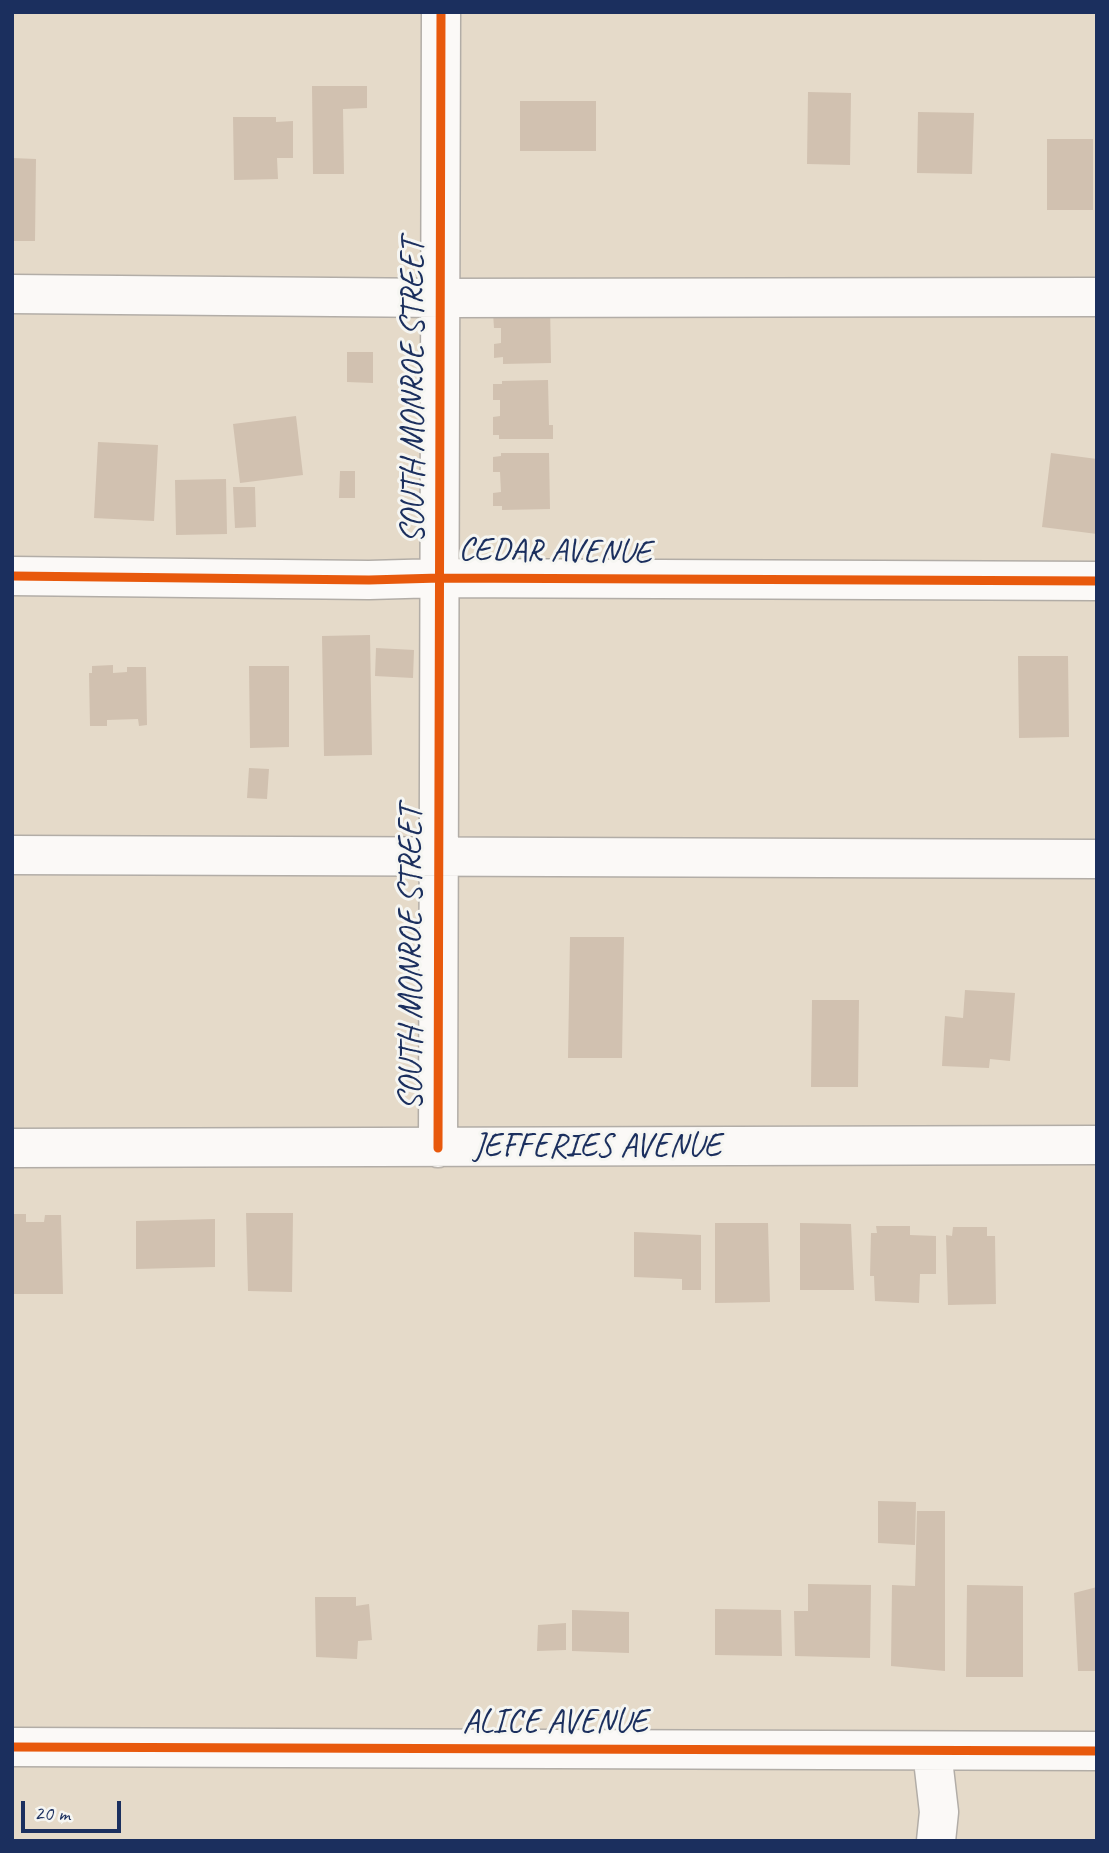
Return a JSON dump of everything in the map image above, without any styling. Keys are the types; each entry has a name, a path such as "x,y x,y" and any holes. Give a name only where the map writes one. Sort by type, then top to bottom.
{"street":[{"name":"SOUTH MONROE STREET","path":"438,1147 441,12"},
{"path":"12,294 440,298 1097,296"},
{"name":"CEDAR AVENUE","path":"12,576 369,580 1097,581"},
{"path":"12,855 1097,859"},
{"name":"JEFFERIES AVENUE","path":"12,1147 1097,1145"},
{"name":"ALICE AVENUE","path":"12,1747 1097,1751"},
{"path":"932,1751 939,1812 936,1841"}],"building":[{"path":"312,86 367,86 367,108 343,109 344,174 313,174"},
{"path":"808,92 851,93 850,165 807,164"},
{"path":"520,101 596,101 596,151 520,151"},
{"path":"918,112 974,113 972,174 917,173"},
{"path":"233,117 276,117 276,122 293,121 293,158 277,158 278,179 234,180"},
{"path":"1047,139 1093,139 1093,210 1047,210"},
{"path":"12,158 36,159 35,241 12,241"},
{"path":"550,303 551,363 503,364 503,357 494,358 494,344 501,343 501,328 494,328 493,313"},
{"path":"347,352 373,352 373,383 347,382"},
{"path":"548,380 549,425 553,425 553,439 499,439 499,435 493,435 493,417 500,416 500,400 493,400 493,384 502,384 502,381"},
{"path":"296,416 303,475 240,483 233,424"},
{"path":"98,442 158,445 154,521 94,518"},
{"path":"501,453 549,453 550,509 502,510 502,506 493,506 493,493 501,492 500,472 493,472 493,457 501,456"},
{"path":"1051,453 1097,459 1097,534 1042,527"},
{"path":"340,471 355,471 355,498 339,498"},
{"path":"226,479 227,534 176,535 175,480"},
{"path":"233,487 255,487 256,527 235,528"},
{"path":"370,635 372,755 324,756 322,636"},
{"path":"376,648 414,650 413,678 375,676"},
{"path":"1018,656 1068,656 1069,737 1019,738"},
{"path":"113,665 113,673 127,672 127,667 146,667 147,725 139,726 138,719 107,720 107,726 90,726 89,673 92,673 92,666"},
{"path":"249,666 289,666 289,747 250,748"},
{"path":"249,768 269,769 267,799 247,798"},
{"path":"570,937 624,937 622,1058 568,1058"},
{"path":"965,990 1015,993 1010,1061 990,1059 989,1068 942,1066 945,1016 963,1018"},
{"path":"812,1000 859,1000 858,1087 811,1087"},
{"path":"246,1213 293,1213 292,1292 248,1291"},
{"path":"12,1214 26,1214 26,1222 44,1222 45,1215 61,1215 63,1294 13,1294"},
{"path":"215,1219 215,1267 136,1269 136,1221"},
{"path":"715,1223 768,1223 770,1302 715,1303"},
{"path":"800,1223 851,1224 854,1290 800,1290"},
{"path":"876,1226 910,1226 910,1235 936,1236 936,1274 920,1274 919,1303 875,1301 874,1276 870,1276 871,1233 877,1233"},
{"path":"953,1227 987,1227 987,1236 995,1236 996,1304 948,1305 946,1235 952,1236"},
{"path":"634,1232 701,1235 701,1290 682,1290 682,1279 634,1277"},
{"path":"878,1501 916,1502 915,1545 878,1543"},
{"path":"917,1511 945,1511 945,1671 891,1666 892,1585 915,1586"},
{"path":"808,1584 871,1585 870,1658 795,1656 794,1611 808,1611"},
{"path":"967,1585 1023,1586 1023,1677 966,1677"},
{"path":"1097,1587 1097,1671 1078,1671 1074,1593"},
{"path":"315,1597 356,1597 356,1606 369,1604 372,1640 358,1641 357,1659 316,1657"},
{"path":"715,1609 781,1610 782,1656 715,1655"},
{"path":"572,1610 629,1612 629,1653 572,1651"},
{"path":"566,1623 566,1650 537,1651 538,1625"}],"cycle path":[{"path":"438,1148 441,12"},
{"path":"12,576 369,580 1097,581"},
{"path":"12,1747 1097,1751"}]}
